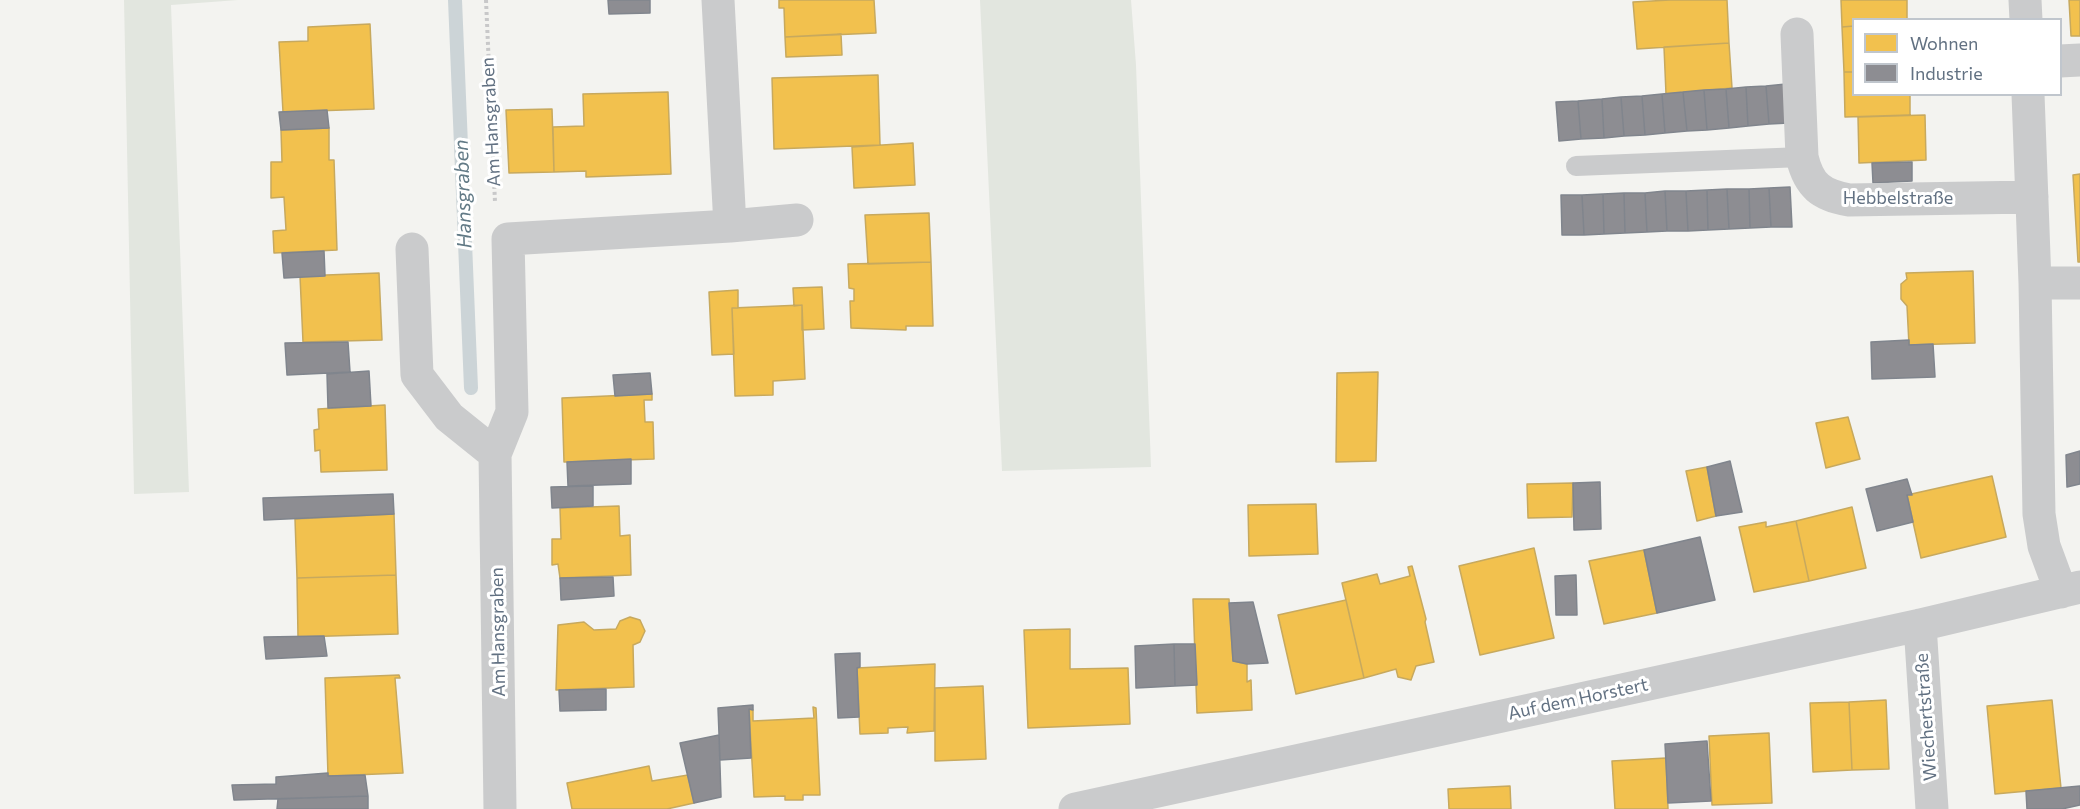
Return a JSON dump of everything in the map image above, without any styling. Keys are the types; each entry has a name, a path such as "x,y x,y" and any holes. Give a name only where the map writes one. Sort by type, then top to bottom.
{"street":[{"path":"718,0 730,226"},
{"path":"2025,0 2026,18"},
{"name":"Hebbelstraße","path":"1797,34 1802,157 1806,176 1817,188 1830,197 1849,200 2032,197"},
{"path":"2062,61 2080,60"},
{"path":"2028,96 2035,284 2039,514 2044,546 2070,589"},
{"path":"508,239 797,220"},
{"name":"Am Hansgraben","path":"500,809 495,454 512,412 508,239"},
{"path":"412,249 417,375 449,417 495,454"},
{"path":"2035,284 2080,283"},
{"name":"Auf dem Horstert","path":"1075,809 1920,625 2070,589"},
{"name":"Wiechertstraße","path":"1920,625 1932,809"}],"lane":[{"path":"1576,166 1802,157"}],"path":[{"name":"Am Hansgraben","path":"486,0 496,229 508,239"}],"shaded area":[{"path":"124,0 238,0 171,5 189,492 134,494"},
{"path":"980,0 1131,0 1136,65 1151,467 1002,471"}],"building: Wohnen":[{"path":"779,0 874,0 876,33 785,37 784,8 779,8"},
{"path":"1727,0 1729,43 1637,49 1633,2"},
{"path":"1841,0 1907,0 1907,18 1852,18 1852,26 1842,27"},
{"path":"2069,0 2080,0 2080,36 2071,36"},
{"path":"370,24 374,109 283,112 279,42 308,41 308,27"},
{"path":"1852,26 1852,72 1844,72 1842,27"},
{"path":"841,34 842,55 786,57 785,37"},
{"path":"1729,43 1732,88 1666,94 1664,47"},
{"path":"1844,72 1852,72 1852,96 1910,96 1910,115 1845,117"},
{"path":"878,75 880,145 774,149 772,78"},
{"path":"668,92 671,174 586,177 586,171 554,172 553,127 584,126 583,94"},
{"path":"552,109 554,172 509,173 506,110"},
{"path":"1925,115 1926,160 1859,163 1858,117"},
{"path":"329,128 329,160 334,160 337,250 274,253 273,231 286,230 284,197 271,198 271,162 282,162 281,130"},
{"path":"913,143 915,185 854,188 852,147"},
{"path":"2080,174 2080,262 2078,262 2073,175"},
{"path":"929,213 931,262 868,264 865,215"},
{"path":"931,262 933,326 906,326 906,330 851,328 850,301 854,301 854,289 849,288 848,264"},
{"path":"1973,271 1975,343 1909,345 1907,306 1901,299 1901,284 1907,279 1906,273"},
{"path":"379,273 382,340 303,342 300,276"},
{"path":"822,287 824,329 802,330 802,305 794,306 793,288"},
{"path":"738,290 738,308 732,308 734,354 712,355 709,292"},
{"path":"802,305 805,379 773,381 773,395 735,396 732,308"},
{"path":"1378,372 1376,461 1336,462 1337,373"},
{"path":"652,394 652,400 644,400 645,422 653,422 654,459 564,462 562,398"},
{"path":"385,405 387,470 321,472 320,450 315,451 314,430 319,429 318,409"},
{"path":"1848,417 1860,459 1826,468 1816,423"},
{"path":"1707,467 1716,516 1697,521 1686,471"},
{"path":"1992,476 2006,537 1921,558 1907,495"},
{"path":"1573,483 1572,517 1528,518 1527,484"},
{"path":"1316,504 1318,554 1249,556 1248,505"},
{"path":"619,506 620,536 630,535 631,575 560,578 558,564 552,565 552,539 561,539 560,508"},
{"path":"1852,507 1866,568 1809,581 1796,521"},
{"path":"394,514 396,575 297,578 295,519"},
{"path":"1796,521 1809,581 1754,592 1739,527 1766,522 1766,527"},
{"path":"1534,548 1554,638 1480,655 1459,566"},
{"path":"1644,550 1657,613 1604,624 1589,561"},
{"path":"1412,566 1426,619 1434,662 1416,666 1411,680 1398,677 1396,669 1364,678 1342,583 1377,574 1380,584 1410,576 1408,567"},
{"path":"396,575 398,634 298,637 297,578"},
{"path":"1193,599 1229,599 1233,661 1247,664 1247,682 1251,680 1252,710 1197,713"},
{"path":"1346,600 1364,678 1296,694 1278,615"},
{"path":"630,617 640,620 645,631 640,642 633,645 634,687 556,690 558,625 584,622 594,630 616,629 620,621"},
{"path":"1070,629 1070,669 1128,668 1130,724 1028,728 1024,630"},
{"path":"935,664 934,731 907,733 908,727 888,728 888,733 860,734 857,668"},
{"path":"399,675 400,678 395,678 403,773 328,776 325,678"},
{"path":"983,686 986,759 935,761 935,688"},
{"path":"1886,700 1889,769 1852,770 1849,702"},
{"path":"2052,700 2061,788 1995,794 1987,706"},
{"path":"1849,702 1852,770 1813,772 1810,703"},
{"path":"813,707 816,708 820,795 803,795 803,800 785,800 785,796 754,797 749,709 753,710 753,721 814,718"},
{"path":"1769,733 1772,803 1712,805 1709,736"},
{"path":"1666,758 1668,809 1615,809 1612,761"},
{"path":"649,766 652,781 688,775 694,803 667,809 572,809 567,783"},
{"path":"1510,786 1511,809 1449,809 1448,789"}],"building: Industrie":[{"path":"608,0 650,0 650,13 609,14"},
{"path":"1786,84 1789,123 1769,124 1766,86"},
{"path":"1766,86 1769,124 1748,126 1746,87"},
{"path":"1746,87 1748,126 1729,128 1726,89"},
{"path":"1726,89 1729,128 1707,130 1704,90"},
{"path":"1704,90 1707,130 1687,131 1683,92"},
{"path":"1683,92 1687,131 1665,133 1662,94"},
{"path":"1662,94 1665,133 1645,135 1642,96"},
{"path":"1642,96 1645,135 1624,136 1621,97"},
{"path":"1621,97 1624,136 1604,138 1602,99"},
{"path":"1602,99 1604,138 1581,139 1578,101"},
{"path":"1578,101 1581,139 1559,141 1556,102"},
{"path":"327,110 329,128 281,130 279,112"},
{"path":"1912,162 1912,181 1873,183 1872,163"},
{"path":"1790,187 1792,227 1771,227 1769,188"},
{"path":"1769,188 1771,227 1750,228 1749,189"},
{"path":"1727,189 1729,229 1708,230 1707,190"},
{"path":"1727,189 1749,189 1750,228 1729,229"},
{"path":"1707,190 1708,230 1688,231 1686,191"},
{"path":"1665,191 1667,231 1647,232 1645,193"},
{"path":"1665,191 1686,191 1688,231 1667,231"},
{"path":"1624,193 1645,193 1647,232 1625,233"},
{"path":"1624,193 1625,233 1604,234 1603,194"},
{"path":"1603,194 1604,234 1584,235 1582,195"},
{"path":"1561,195 1582,195 1584,235 1562,235"},
{"path":"324,251 325,276 284,278 282,253"},
{"path":"1909,340 1909,345 1933,344 1935,377 1872,379 1871,342"},
{"path":"348,342 350,372 287,375 285,343"},
{"path":"369,371 371,406 328,408 327,374"},
{"path":"650,373 652,394 615,396 613,375"},
{"path":"2080,451 2080,484 2067,487 2066,455"},
{"path":"631,459 631,484 568,486 567,462"},
{"path":"1730,461 1742,512 1716,516 1707,467"},
{"path":"1907,479 1912,495 1907,495 1913,522 1877,531 1866,489"},
{"path":"1600,482 1601,529 1574,530 1573,483"},
{"path":"593,486 593,506 552,508 551,487"},
{"path":"393,494 394,514 264,520 263,498"},
{"path":"1700,537 1715,600 1657,613 1644,550"},
{"path":"1576,575 1577,615 1556,615 1555,576"},
{"path":"613,577 614,596 561,600 560,578"},
{"path":"1253,602 1268,663 1247,664 1233,661 1229,603"},
{"path":"324,636 327,656 266,659 264,637"},
{"path":"1174,644 1175,686 1136,688 1135,646"},
{"path":"1174,644 1195,644 1197,685 1175,686"},
{"path":"860,653 860,667 857,668 859,717 838,718 835,654"},
{"path":"606,689 606,710 560,711 559,690"},
{"path":"753,705 753,710 749,709 751,758 720,760 718,708"},
{"path":"719,735 721,797 694,803 680,743"},
{"path":"1707,741 1711,801 1668,803 1665,744"},
{"path":"328,773 328,776 365,775 368,796 234,800 232,785 276,784 276,777"},
{"path":"2080,786 2080,805 2062,809 2027,809 2026,791"},
{"path":"368,796 368,809 277,809 278,799"}],"waterway":[{"name":"Hansgraben","path":"455,0 471,388"}]}
